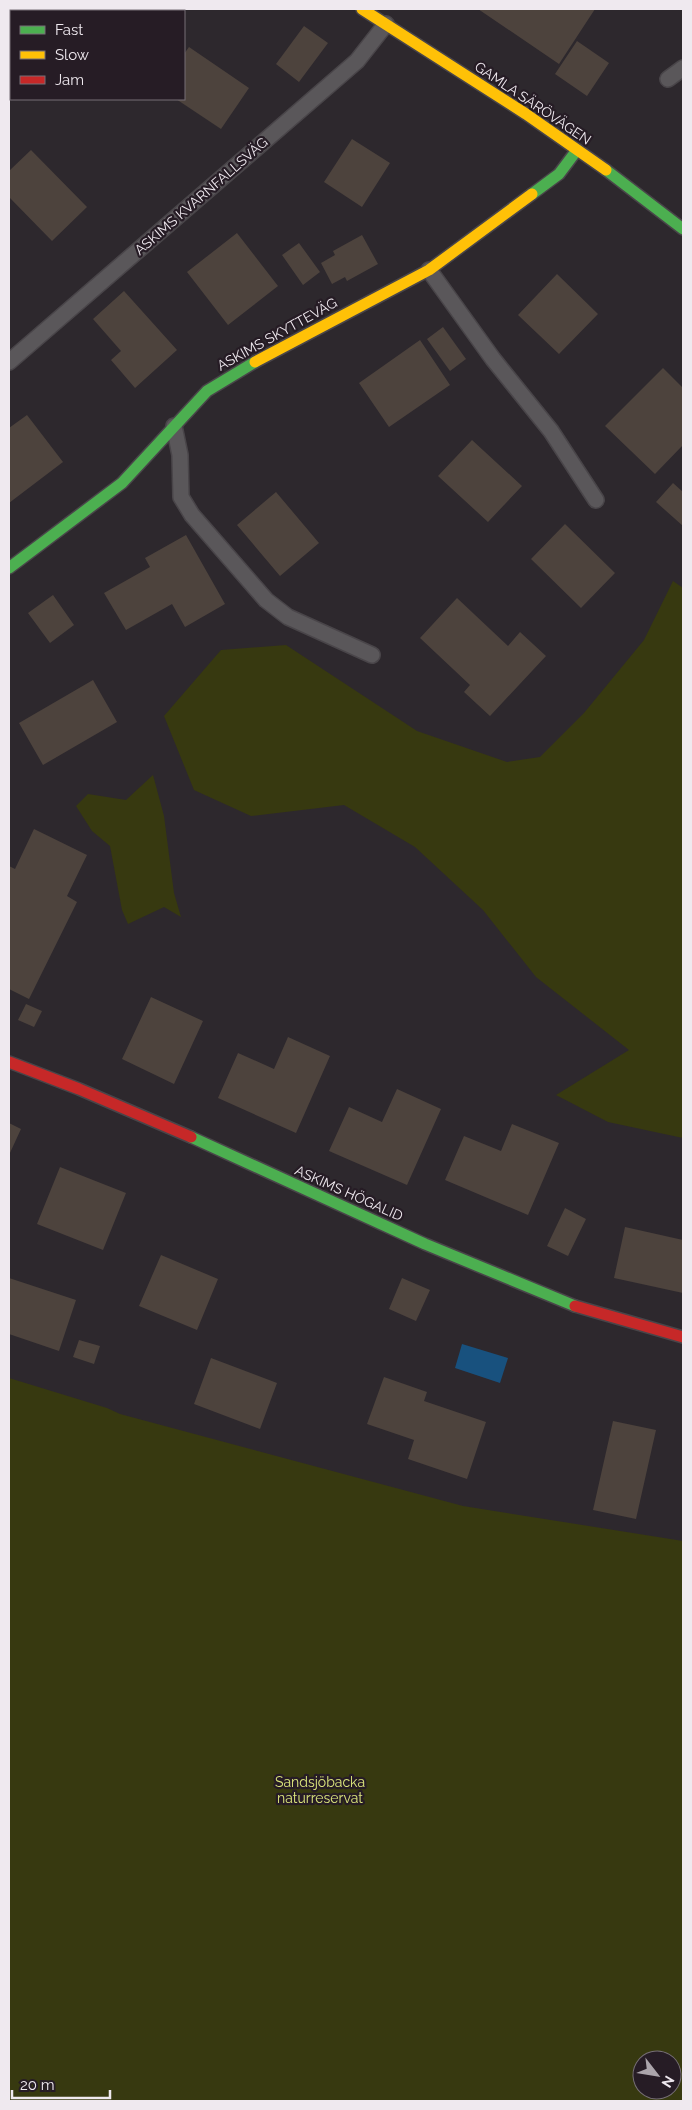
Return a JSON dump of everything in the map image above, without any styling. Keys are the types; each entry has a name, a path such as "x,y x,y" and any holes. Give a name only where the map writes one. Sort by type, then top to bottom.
{"street":[{"name":"GAMLA SÄRÖVÄGEN","path":"362,9 577,150 642,196 683,229"},
{"name":"ASKIMS SKYTTEVÄG","path":"9,568 122,483 207,391 253,363 429,270 559,174 577,150"},
{"name":"ASKIMS HÖGALID","path":"9,1062 165,1127 454,1256 566,1303 683,1337"}],"lane":[{"name":"ASKIMS KVARNFALLSVÄG","path":"9,362 358,61 386,24"},
{"path":"668,79 683,68"},
{"path":"429,270 493,359 551,431 596,500"},
{"path":"174,426 180,455 181,497 192,515 266,600 288,618 372,655"}],"green space":[{"path":"9,9 23,9 10,10 9,56"},
{"path":"673,581 683,588 683,1138 608,1122 556,1095 629,1050 536,977 483,910 415,847 344,805 251,816 194,790 164,716 221,650 286,645 417,731 507,762 540,757 584,713 644,640"},
{"path":"153,775 164,816 174,893 181,917 164,907 128,924 122,910 110,846 92,831 76,806 88,794 126,800"},
{"name":"Sandsjöbacka naturreservat","path":"9,1378 107,1408 120,1414 463,1506 683,1541 683,2101 9,2101"}],"water":[{"path":"462,1344 508,1358 500,1383 455,1368"}],"building":[{"path":"111,9 112,10 62,10"},
{"path":"478,9 595,9 559,64"},
{"path":"304,26 328,43 299,82 276,64"},
{"path":"577,41 609,63 587,96 555,74"},
{"path":"189,47 249,88 221,129 178,100 185,100 185,53"},
{"path":"352,139 390,163 362,207 324,182"},
{"path":"31,150 87,207 52,241 9,197 9,171"},
{"path":"237,233 278,286 228,325 187,272"},
{"path":"362,235 378,264 347,281 345,277 332,284 321,263 335,255 333,251"},
{"path":"299,243 320,272 303,285 282,255"},
{"path":"557,274 598,314 559,354 518,315"},
{"path":"124,291 177,350 135,388 111,360 121,351 93,319"},
{"path":"443,327 466,359 450,371 427,339"},
{"path":"420,340 450,385 389,427 359,383"},
{"path":"663,368 683,388 683,445 655,474 605,426"},
{"path":"27,415 63,462 9,503 9,428"},
{"path":"472,440 522,486 488,522 438,476"},
{"path":"673,483 683,492 683,526 656,502"},
{"path":"276,492 319,543 280,576 237,525"},
{"path":"565,524 615,573 581,608 531,559"},
{"path":"186,535 225,604 185,627 172,604 126,630 104,593 150,567 145,558"},
{"path":"53,595 74,625 50,643 28,613"},
{"path":"457,598 508,646 520,632 546,656 490,716 464,692 470,685 420,638"},
{"path":"93,680 117,722 43,765 19,723"},
{"path":"34,829 87,855 67,896 77,902 29,999 9,989 9,866 15,869"},
{"path":"151,997 203,1021 174,1084 122,1059"},
{"path":"26,1004 42,1011 34,1027 18,1020"},
{"path":"288,1037 330,1056 296,1133 218,1098 238,1053 274,1069"},
{"path":"397,1089 441,1109 407,1185 329,1151 349,1107 382,1122"},
{"path":"9,1123 21,1129 9,1155"},
{"path":"512,1124 559,1143 528,1215 445,1180 464,1136 501,1151"},
{"path":"60,1167 126,1193 103,1250 37,1224"},
{"path":"565,1208 586,1219 568,1256 547,1246"},
{"path":"625,1227 683,1240 683,1293 614,1278"},
{"path":"161,1255 218,1279 197,1330 139,1306"},
{"path":"9,1278 76,1300 59,1351 9,1334"},
{"path":"402,1278 430,1290 416,1321 389,1309"},
{"path":"79,1340 100,1346 94,1364 73,1357"},
{"path":"211,1358 277,1383 260,1429 194,1404"},
{"path":"384,1377 427,1392 424,1401 486,1422 467,1479 408,1459 414,1440 367,1424"},
{"path":"613,1421 656,1430 636,1519 593,1510"}],"traffic: fast":[{"path":"532,194 559,174 577,150"},
{"path":"606,170 683,229"},
{"path":"9,568 122,483 207,391 255,362"},
{"path":"191,1137 425,1244 575,1306"}],"traffic: slow":[{"path":"362,9 526,114 606,170"},
{"path":"255,362 429,270 532,194"}],"traffic: jam":[{"path":"9,1062 79,1089 191,1137"},
{"path":"575,1306 683,1337"}]}
